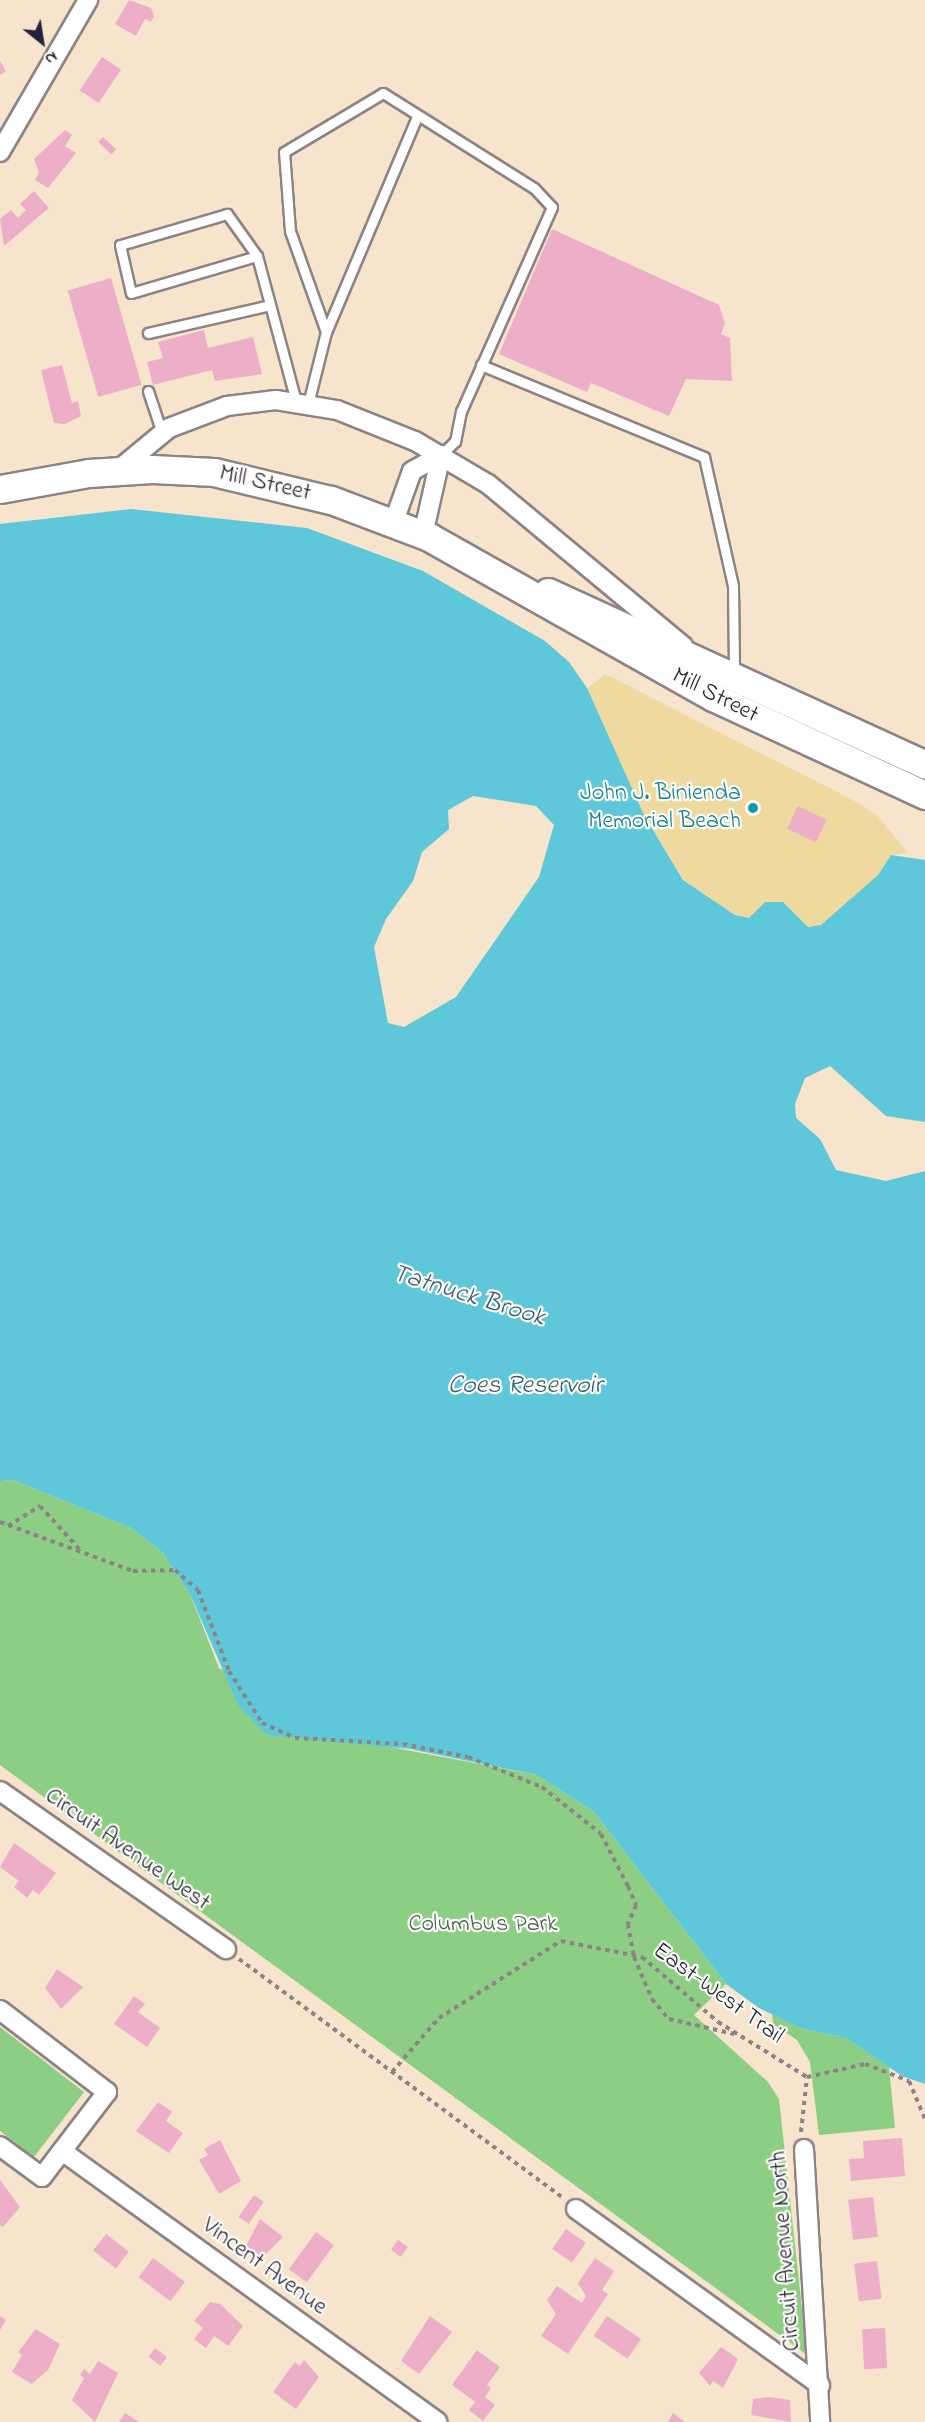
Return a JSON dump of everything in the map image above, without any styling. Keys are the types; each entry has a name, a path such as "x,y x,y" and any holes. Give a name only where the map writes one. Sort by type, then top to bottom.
{"main road":[{"name":"Mill Street","path":"0,489 117,471 237,476 331,500 423,535 513,580 573,601 925,765"},
{"name":"Mill Street","path":"513,580 572,621 713,697 925,795"}],"street":[{"path":"0,152 88,0"},
{"path":"117,471 162,433 227,406 302,403 389,430 441,455 509,500 705,664"},
{"path":"393,524 412,471 441,455"},
{"path":"423,535 441,455"},
{"name":"Circuit Avenue West","path":"0,1791 226,1949"},
{"path":"0,2010 107,2092 42,2178 0,2146"},
{"name":"Circuit Avenue North","path":"804,2149 820,2385 820,2422"},
{"name":"Vincent Avenue","path":"62,2151 438,2422"},
{"path":"576,2209 820,2385"}],"lane":[{"path":"326,332 290,231 284,152 382,93 417,117 534,188 552,207 461,411 456,441 441,455"},
{"path":"302,403 326,332 417,117"},
{"path":"257,256 131,293 120,245 227,214 257,256 270,305 302,403"},
{"path":"148,333 270,305"},
{"path":"481,365 704,457 733,585 734,677"},
{"path":"148,391 162,433"}],"path":[{"path":"8,1526 40,1506 82,1552"},
{"name":"East-West Trail","path":"0,1522 133,1571 175,1570 198,1590 229,1671 262,1723 296,1738 404,1744 468,1757 542,1787 601,1834 636,1905 628,1924 634,1957 669,1976 734,2034 807,2077"},
{"path":"392,2072 439,2018 561,1941 634,1957 652,1998 669,2019 734,2034"},
{"path":"226,1949 576,2209"},
{"path":"807,2077 866,2064 909,2081 925,2119"},
{"name":"Circuit Avenue North","path":"804,2149 800,2118 807,2077"}],"green space":[{"name":"Columbus Park","path":"13,1480 131,1528 162,1552 190,1594 219,1668 375,1744 537,1775 594,1812 726,1984 694,2015 768,2082 779,2099 807,2355 0,1765 0,1481"},
{"path":"772,2014 800,2028 846,2038 889,2067 895,2128 819,2135 810,2062 797,2040 773,2024"},
{"path":"0,2027 84,2092 34,2157 0,2131"}],"sand":[{"name":"John J. Binienda Memorial Beach","path":"605,674 853,800 877,815 908,853 891,855 878,875 822,925 808,927 783,902 765,902 749,918 735,915 684,880 644,815 587,689"}],"water":[{"name":"Coes Reservoir","path":"131,509 307,528 423,571 545,641 569,662 587,688 644,815 683,880 735,915 749,918 765,902 783,902 808,927 821,925 878,875 891,855 925,860 925,1122 886,1116 830,1066 805,1078 795,1104 796,1118 820,1139 836,1170 886,1181 925,1171 925,2084 902,2076 846,2038 800,2028 759,2008 726,1984 594,1812 537,1775 410,1749 267,1735 238,1705 190,1594 162,1552 131,1528 13,1480 0,1481 0,524","holes":["473,796 536,806 554,825 539,877 456,997 404,1027 388,1023 374,947 386,919 413,881 422,852 449,829 448,810"]}],"building":[{"path":"129,0 151,8 154,16 151,22 145,19 136,36 115,24"},
{"path":"102,57 121,70 99,103 80,90"},
{"path":"0,61 6,71 0,75"},
{"path":"65,130 72,135 65,146 76,153 48,188 35,180 39,173 34,159"},
{"path":"103,137 116,149 111,154 98,142"},
{"path":"34,191 49,208 4,246 0,219 11,210 18,218 26,210 20,204"},
{"path":"552,229 719,305 725,323 721,334 730,338 732,381 686,379 669,416 591,383 587,392 499,354"},
{"path":"111,278 142,385 98,397 68,290"},
{"path":"204,330 208,348 253,337 262,374 215,381 212,370 153,385 147,362 163,358 158,342"},
{"path":"62,365 72,403 78,401 81,416 65,424 54,423 41,370"},
{"path":"798,806 827,820 816,842 787,828"},
{"path":"14,1843 56,1873 39,1895 33,1890 27,1898 14,1887 19,1881 0,1867"},
{"path":"57,1969 83,1987 61,2009 45,1988"},
{"path":"134,1996 145,2004 138,2012 160,2028 147,2047 114,2024"},
{"path":"158,2102 172,2112 166,2121 183,2133 169,2153 136,2131"},
{"path":"902,2138 905,2176 851,2181 849,2159 864,2158 863,2141"},
{"path":"220,2140 241,2181 219,2194 199,2160 208,2155 204,2149"},
{"path":"0,2180 20,2207 3,2227 0,2225"},
{"path":"254,2195 264,2202 248,2224 239,2217"},
{"path":"873,2197 878,2237 853,2240 848,2200"},
{"path":"260,2219 283,2237 262,2258 246,2246"},
{"path":"566,2229 586,2243 572,2262 552,2249"},
{"path":"316,2232 334,2245 307,2282 289,2269"},
{"path":"106,2234 129,2252 116,2268 93,2251"},
{"path":"398,2240 408,2247 401,2257 391,2250"},
{"path":"153,2258 185,2282 171,2301 139,2277"},
{"path":"595,2258 614,2271 602,2290 608,2294 568,2354 541,2336 556,2314 547,2300 557,2286 582,2303 586,2296 578,2283"},
{"path":"877,2261 882,2299 859,2302 854,2264"},
{"path":"210,2302 220,2304 243,2326 228,2346 214,2336 206,2348 194,2339 203,2328 194,2321"},
{"path":"0,2316 6,2320 0,2330"},
{"path":"430,2316 452,2332 419,2374 401,2361"},
{"path":"607,2316 641,2339 628,2359 594,2336"},
{"path":"885,2328 887,2368 864,2369 862,2329"},
{"path":"36,2329 60,2344 48,2370 32,2384 12,2372 22,2355 18,2352"},
{"path":"721,2347 738,2359 723,2388 713,2381 710,2386 699,2373"},
{"path":"155,2348 167,2357 160,2366 148,2357"},
{"path":"477,2350 500,2367 487,2385 491,2388 485,2397 495,2405 483,2421 469,2410 475,2402 452,2385"},
{"path":"304,2360 319,2377 296,2409 273,2392 295,2362 300,2366"},
{"path":"98,2361 118,2373 95,2422 72,2400 84,2378 80,2375 84,2369 90,2374"},
{"path":"769,2397 790,2400 791,2422 751,2415 753,2399"},
{"path":"125,2413 139,2422 119,2422"},
{"path":"673,2413 685,2422 668,2422"}],"place":[{"name":"John J. Binienda Memorial Beach","path":"753,808"}],"water label":[{"name":"Tatnuck Brook","path":"468,1297"}]}
